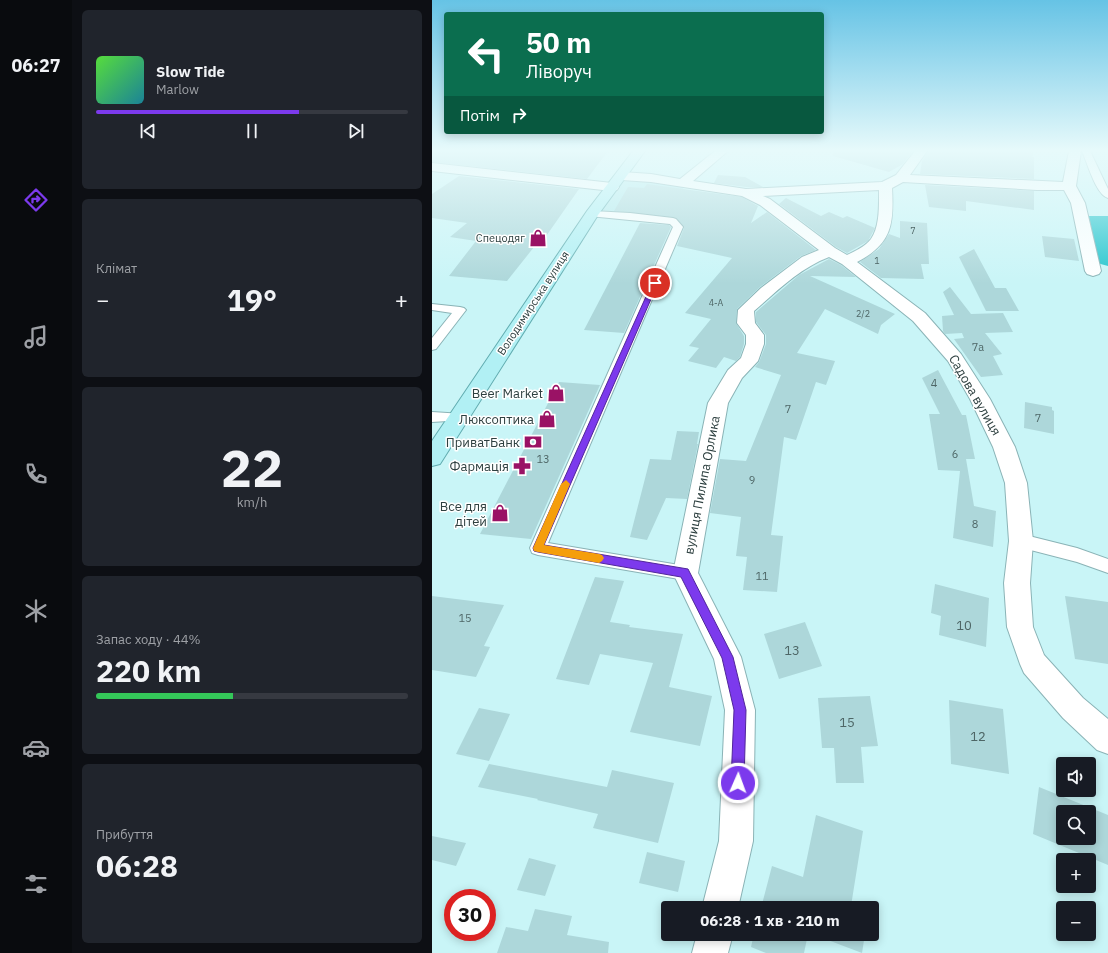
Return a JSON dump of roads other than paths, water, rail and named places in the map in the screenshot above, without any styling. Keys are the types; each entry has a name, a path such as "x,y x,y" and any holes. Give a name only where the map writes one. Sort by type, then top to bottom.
{"main road":[{"name":"Володимирська вулиця","path":"432,458 592,214 606,195"}],"street":[{"name":"Садова вулиця","path":"750,195 765,202 919,317 955,358 980,399 1004,447 1016,483 1021,541 1017,583 1020,628 1034,664 1073,708 1108,739"},
{"path":"838,256 868,249 878,239 886,210 885,195"},
{"path":"1074,195 1078,203 1093,271"},
{"name":"вулиця Пилипа Орлика","path":"722,901 736,841 740,710 728,657 684,573 692,540 718,403 735,374 749,361 755,344 754,335 746,323 746,310 767,291 807,260 838,256"},
{"path":"710,953 713,941"}],"lane":[{"path":"592,214 630,216 673,221 678,227 631,339 611,380 538,548 684,573"},
{"path":"432,307 460,310 432,346"},
{"path":"432,416 458,418"},
{"path":"1021,541 1077,555 1108,566"}],"place":[{"name":"Спецодяг","path":"538,238"},
{"name":"Beer Market","path":"556,393"},
{"name":"Люксоптика","path":"547,419"},
{"name":"ПриватБанк","path":"533,442"},
{"name":"Фармація","path":"522,466"},
{"name":"Все для дітей","path":"500,513"}]}
